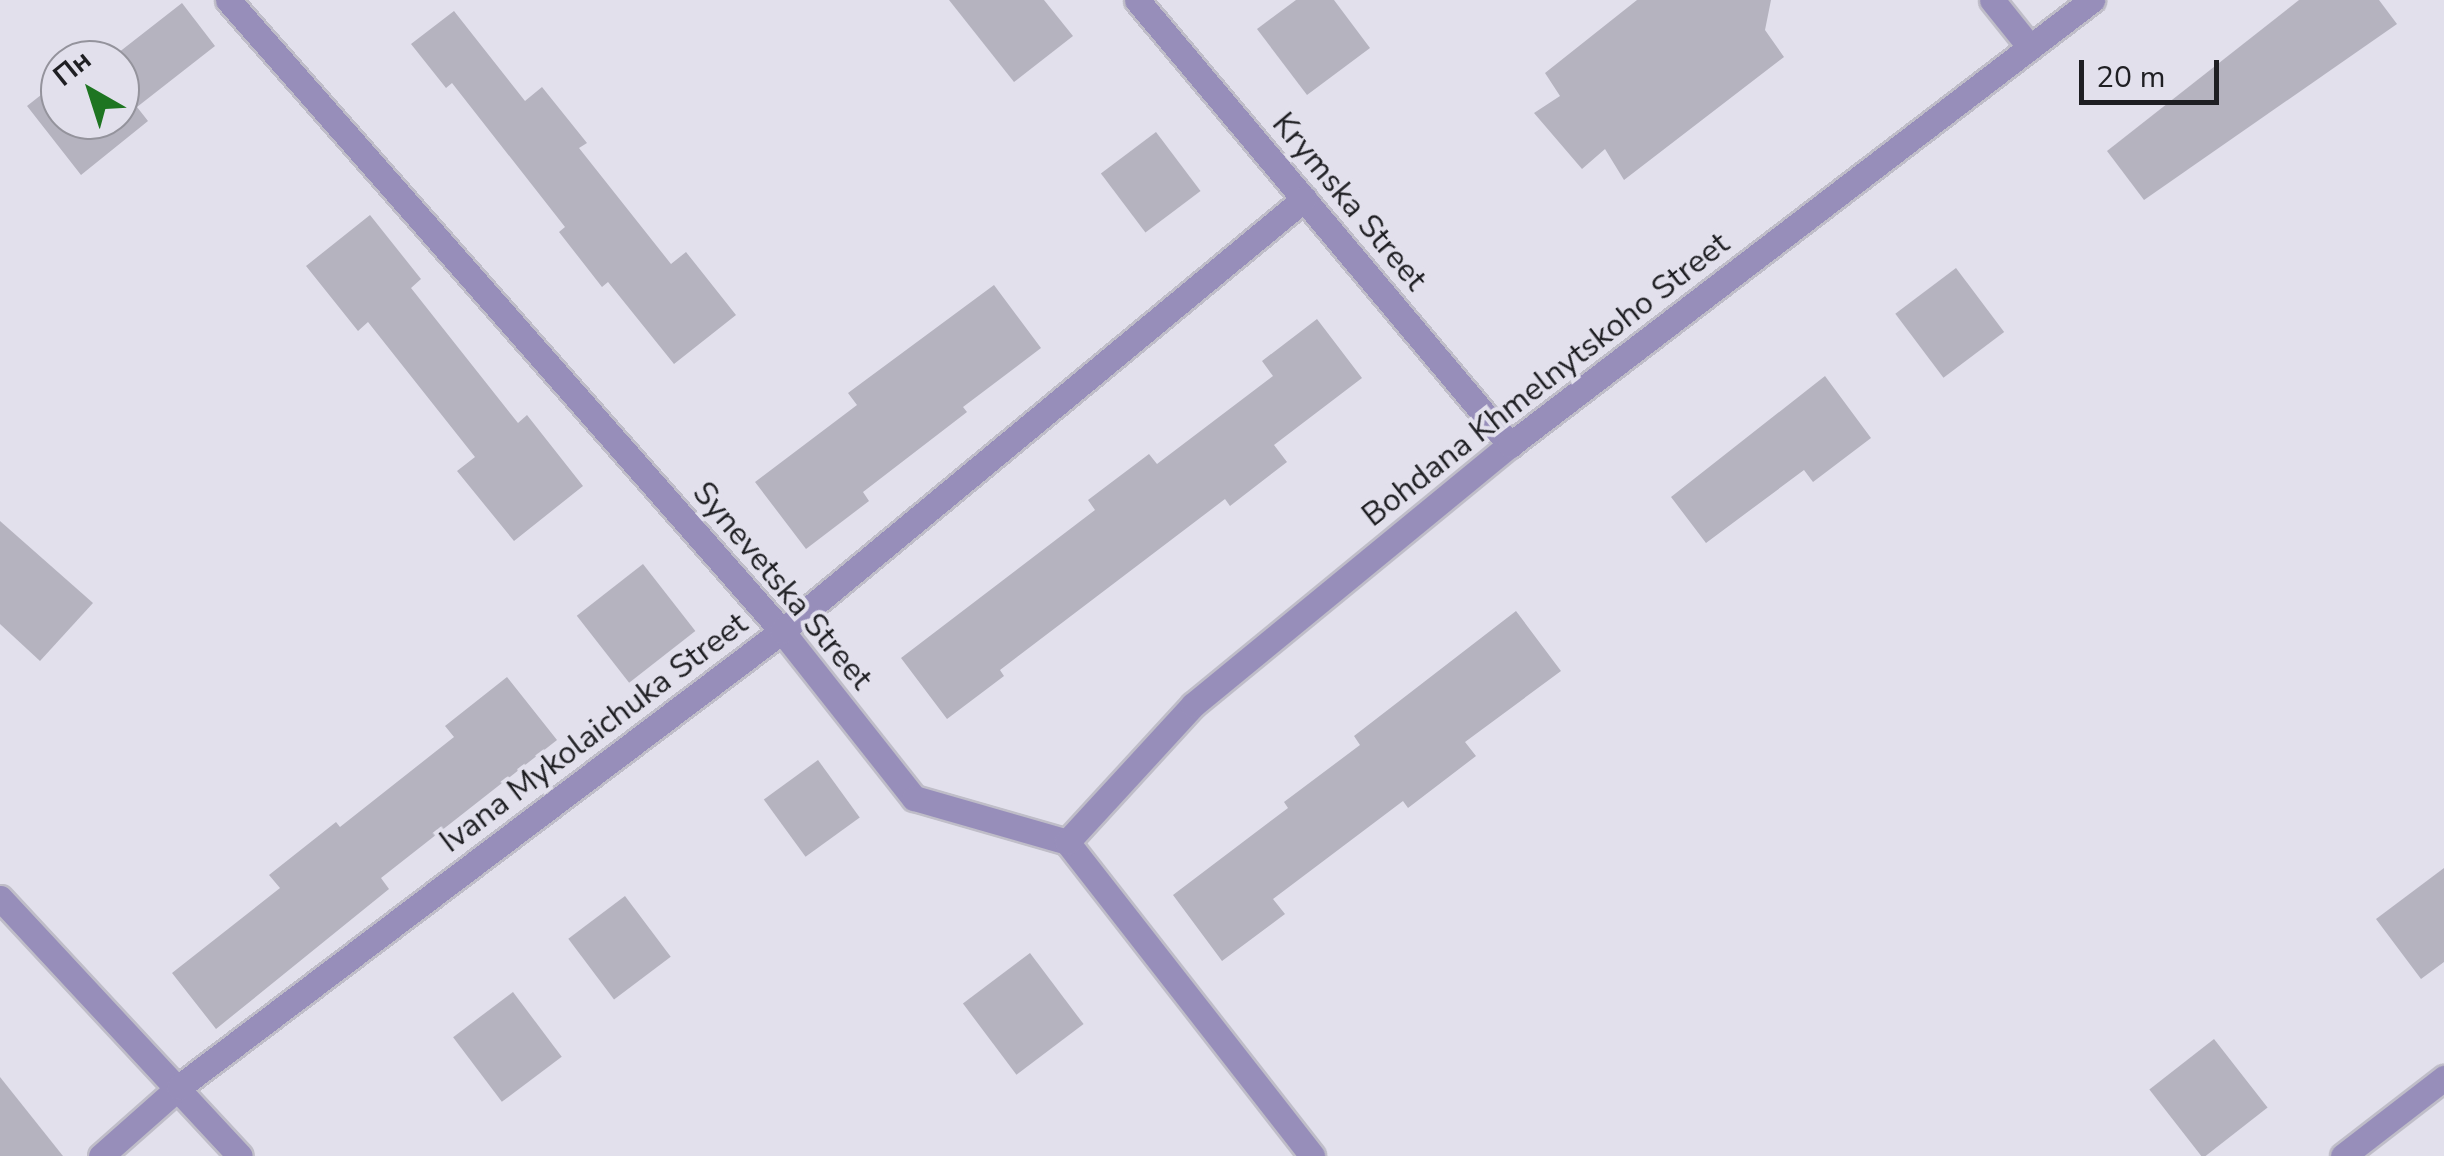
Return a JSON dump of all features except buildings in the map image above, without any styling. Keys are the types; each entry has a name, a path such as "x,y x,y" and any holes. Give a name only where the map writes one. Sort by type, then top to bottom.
{"street":[{"name":"Synevetska Street","path":"228,0 782,631 914,798 1067,842"},
{"name":"Krymska Street","path":"1137,0 1510,445"},
{"path":"1992,0 2029,46"},
{"name":"Bohdana Khmelnytskoho Street","path":"1067,842 1193,705 1510,445 2092,0"},
{"name":"Ivana Mykolaichuka Street","path":"101,1156 179,1087 782,631 1304,199"},
{"path":"1067,842 1312,1156"},
{"path":"0,898 240,1156"},
{"path":"2343,1156 2444,1078"}]}
